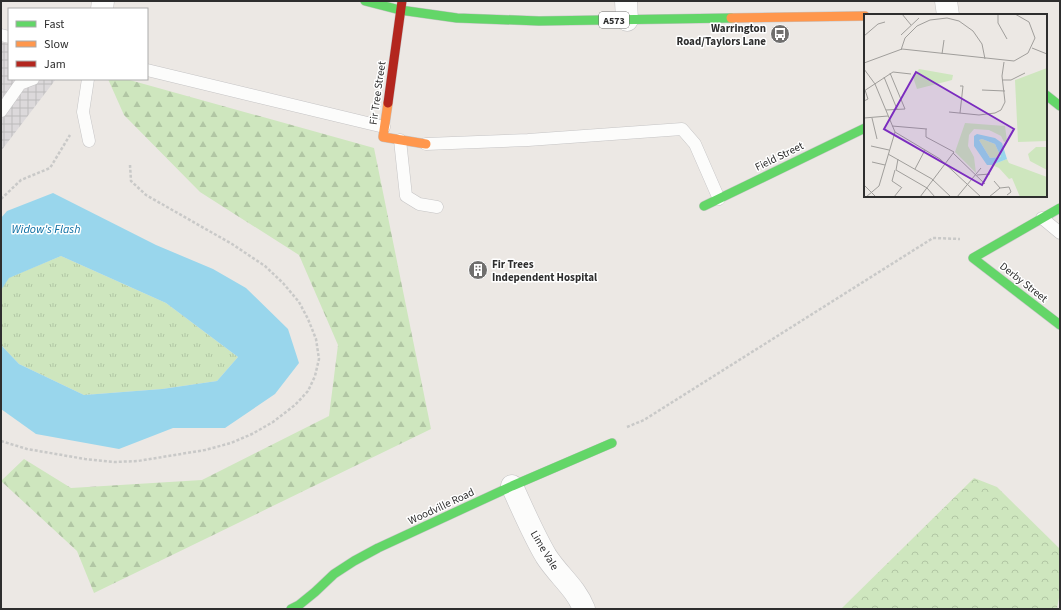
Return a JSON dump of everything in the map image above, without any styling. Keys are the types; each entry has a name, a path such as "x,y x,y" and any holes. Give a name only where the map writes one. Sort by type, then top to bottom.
{"street":[{"name":"A573","path":"365,1 401,5 457,18 539,21 626,11 864,16"},
{"path":"946,1 948,14"},
{"name":"Fir Tree Street","path":"401,5 383,137 426,144"},
{"path":"1047,96 1060,106"},
{"name":"Field Street","path":"704,206 864,128"},
{"path":"1042,218 1060,208"},
{"name":"Derby Street","path":"1042,218 973,258 1060,324"},
{"name":"Woodville Road","path":"291,609 299,605 334,574 378,548 612,442"},
{"name":"Lime Vale","path":"512,486 537,541 547,558 580,600 584,609"}],"lane":[{"path":"148,70 384,127"},
{"path":"1,111 20,84 30,80"},
{"path":"88,80 84,112 89,141"},
{"path":"426,144 528,140 682,129 695,144 719,199"},
{"path":"400,140 406,196 420,204 437,207"},
{"path":"1042,218 1060,233"}],"path":[{"path":"1,199 21,180 50,168 84,112"},
{"path":"1,441 27,449 85,459 114,462 146,460 205,450 231,443 252,434 273,422 295,405 308,391 315,376 318,358 316,339 299,302 283,283 265,266 232,244 146,195 131,181 130,164"},
{"path":"612,442 623,429 644,420 933,238 964,239"}],"shaded area":[{"path":"1,42 8,44 8,80 55,80 1,151"}],"green space":[{"path":"108,80 130,80 374,148 431,429 94,593 77,551 1,481 24,459 71,488 202,480 329,416 338,345 299,255 200,192 124,115"},
{"path":"61,256 166,303 238,357 217,381 162,389 84,395 19,364 1,345 1,290 8,278"},
{"path":"974,478 997,487 1060,549 1060,592 1057,609 841,609"}],"water":[{"name":"Widow's Flash","path":"53,193 156,245 213,269 246,288 288,329 299,363 275,394 225,428 173,428 119,449 36,434 1,409 1,345 19,364 84,395 162,389 217,381 238,357 166,303 61,256 9,278 1,290 1,218 7,211"}],"traffic: fast":[{"path":"365,1 400,10 457,18 539,21 731,18"},
{"path":"1047,96 1060,106"},
{"path":"704,206 864,128"},
{"path":"1060,208 973,258 1060,325"},
{"path":"291,609 299,605 315,592 334,574 378,548 512,486 612,443"}],"traffic: slow":[{"path":"731,18 864,16"},
{"path":"388,103 383,137 426,144"}],"traffic: jam":[{"path":"388,103 402,1"}],"place":[{"name":"Warrington Road/Taylors Lane","path":"780,34"},
{"name":"Fir Trees Independent Hospital","path":"478,270"}]}
